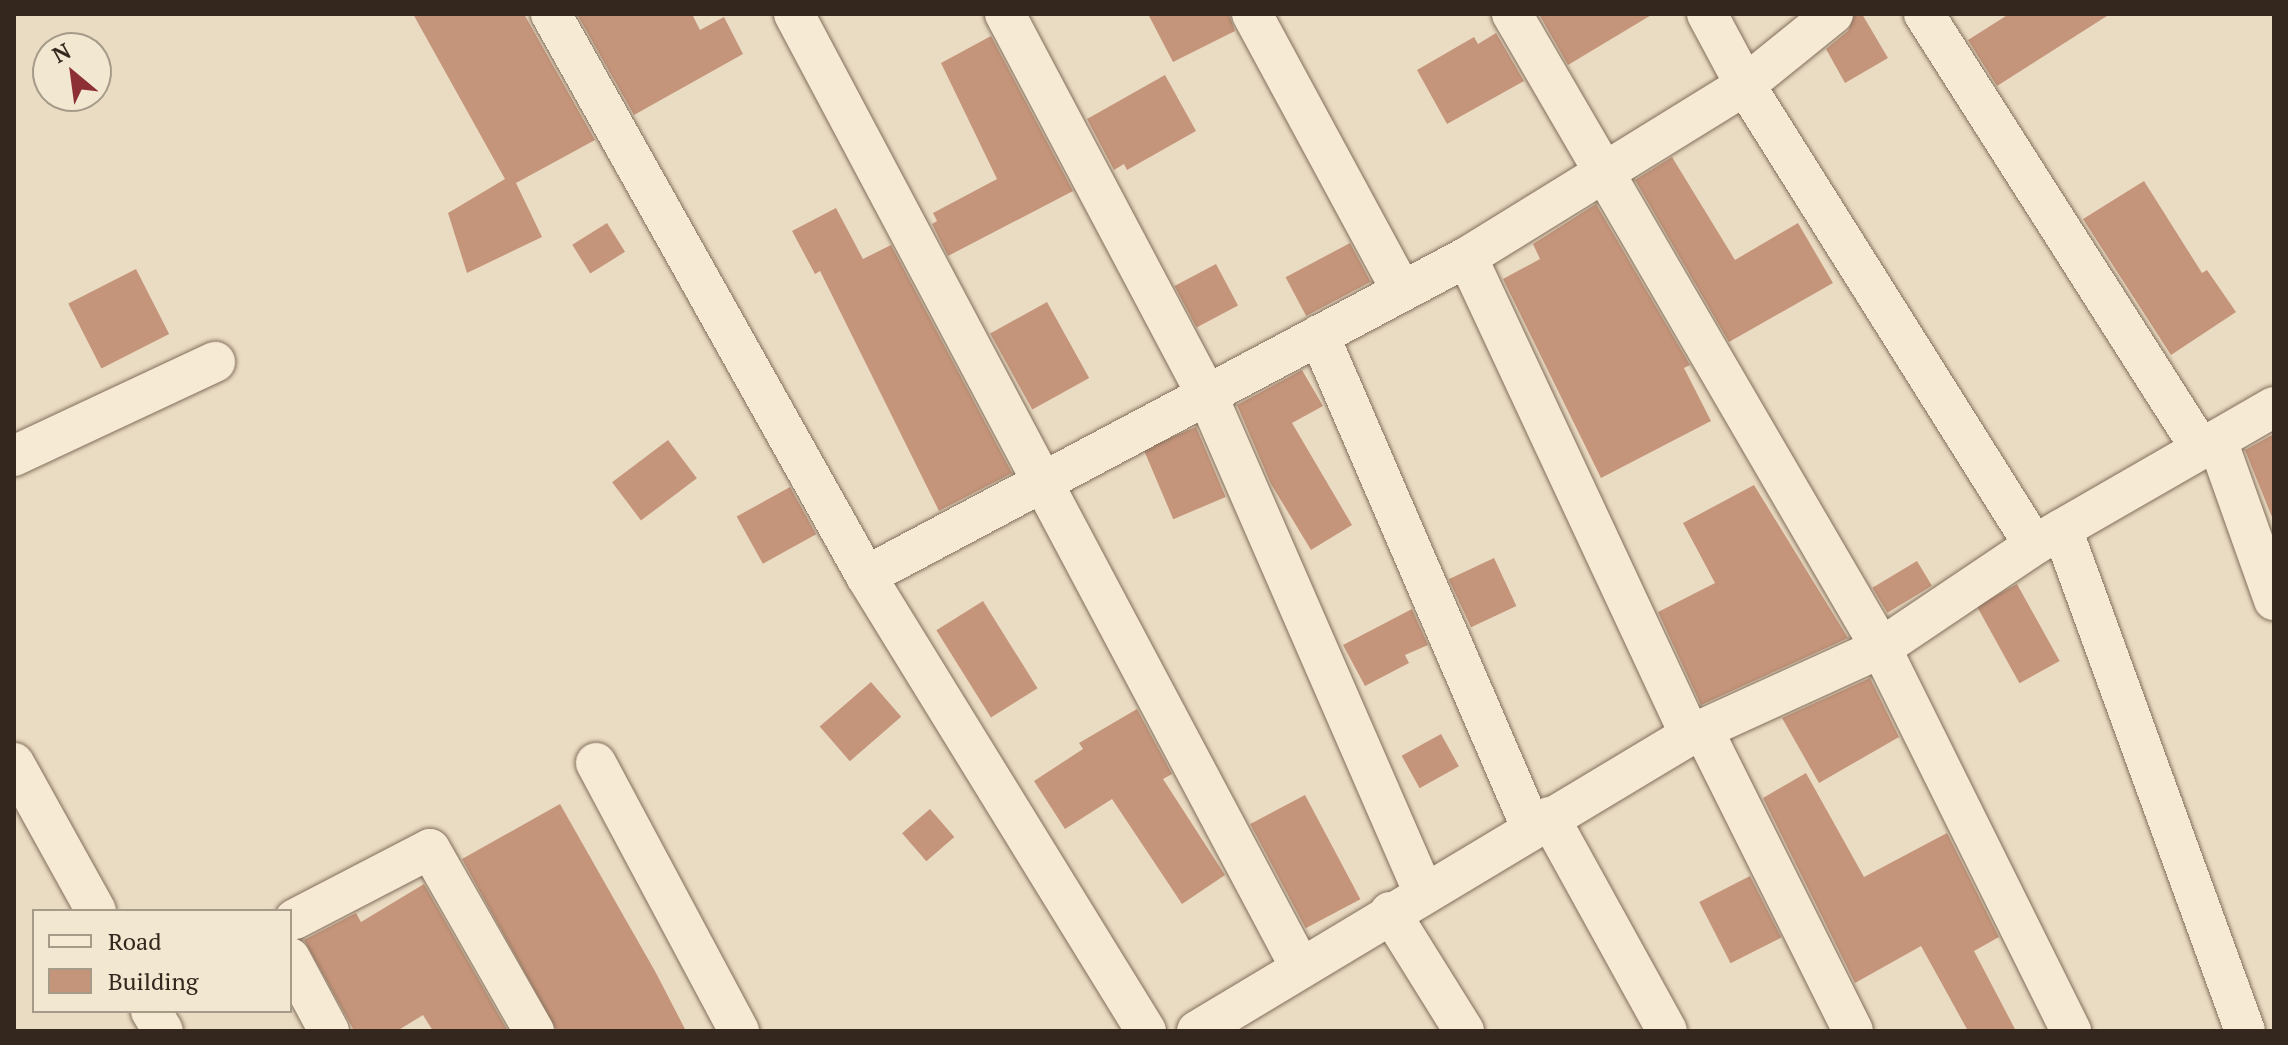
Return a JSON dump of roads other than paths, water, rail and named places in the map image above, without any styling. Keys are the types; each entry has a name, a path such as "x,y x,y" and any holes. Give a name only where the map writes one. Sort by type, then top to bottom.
{"street":[{"path":"551,14 866,576 1146,1031"},
{"path":"794,14 1046,480 1300,967"},
{"path":"1005,14 1208,397 1423,891"},
{"path":"1252,14 1401,289"},
{"path":"1512,14 1601,175 1881,648 2071,1031"},
{"path":"1707,14 1745,85 2048,537 2245,1031"},
{"path":"866,576 1208,397 1401,289 1467,257 1745,85 1833,14"},
{"path":"1924,14 2209,445 2274,600"},
{"path":"1467,257 1697,732 1853,1031"},
{"path":"1319,335 1540,822 1667,1031"},
{"path":"14,456 215,362"},
{"path":"1223,1025 1300,967 1540,822 1697,732 1881,648 2048,537 2274,407"},
{"path":"14,763 95,909"},
{"path":"596,763 739,1031"},
{"path":"329,1031 293,939 430,849 534,1031"},
{"path":"1390,912 1464,1031"},
{"path":"152,1013 163,1031"}]}
